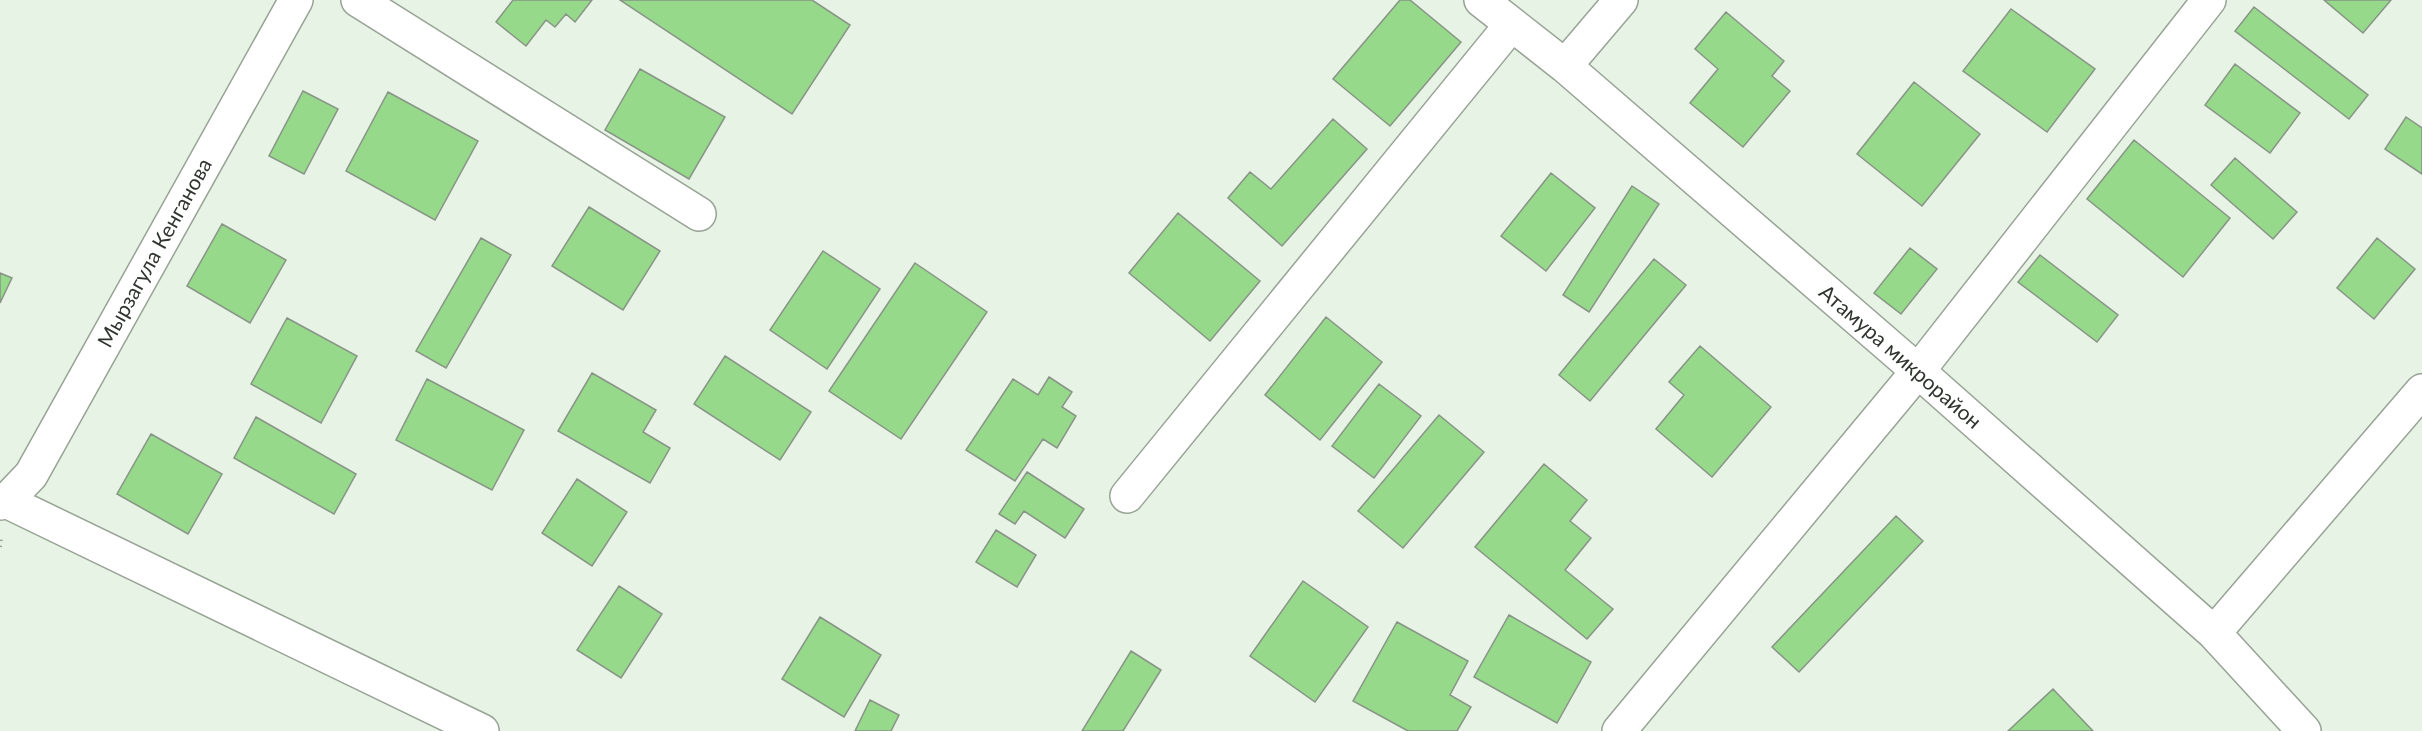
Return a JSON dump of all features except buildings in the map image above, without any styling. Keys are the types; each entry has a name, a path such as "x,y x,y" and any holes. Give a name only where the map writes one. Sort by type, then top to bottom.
{"street":[{"name":"Мырзагула Кенганова","path":"3,502 31,475 296,0"},
{"path":"358,0 699,214"},
{"name":"Атамура микрорайон","path":"1481,0 1565,66 1918,371 2214,633 2304,731"},
{"path":"1565,66 1621,0"},
{"path":"1619,731 1918,371 2209,0"},
{"path":"1127,496 1511,25"},
{"path":"2214,633 2422,391"},
{"path":"3,502 482,731"}]}
